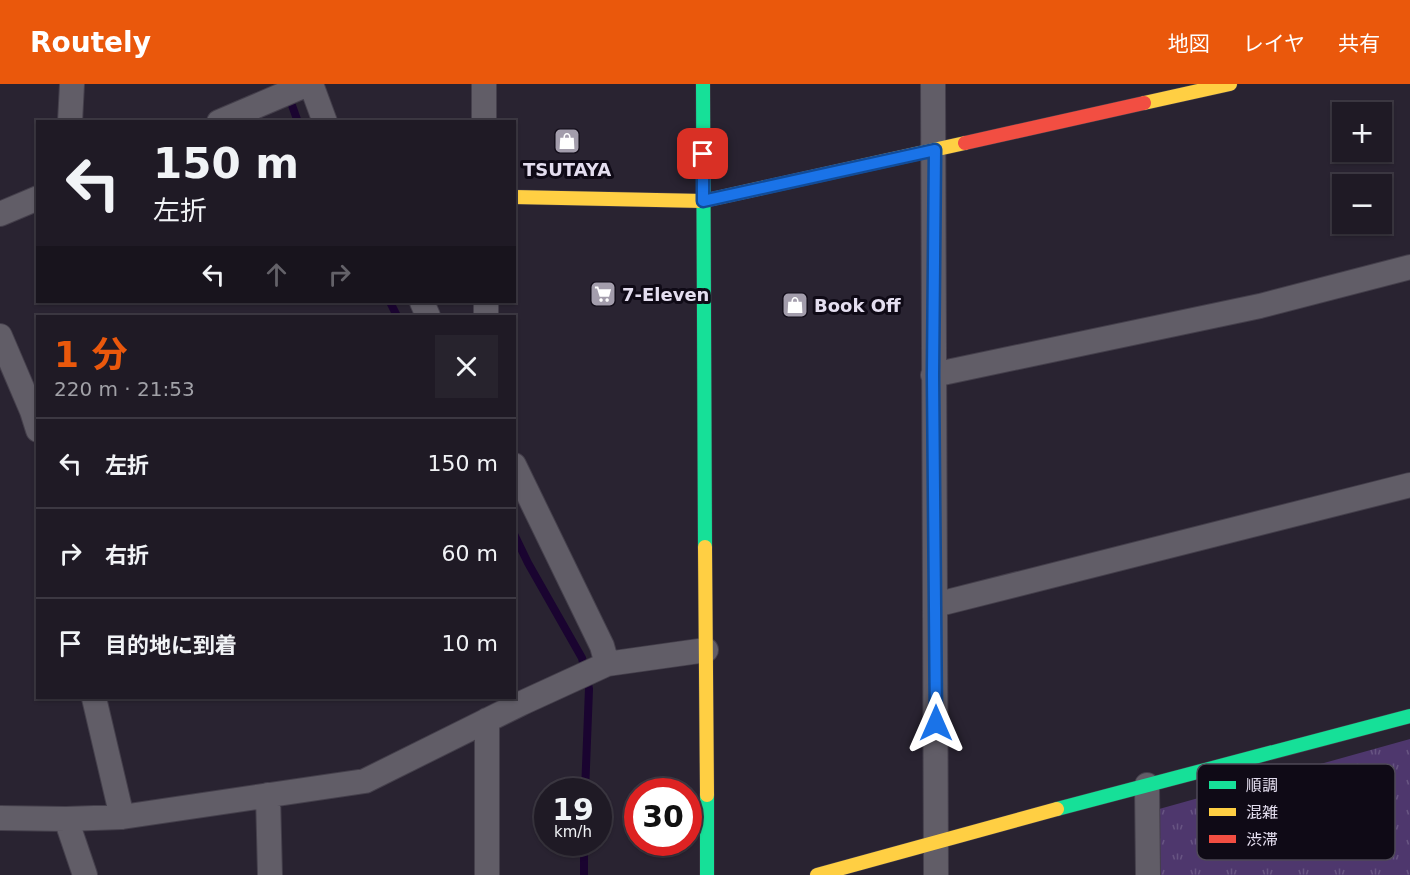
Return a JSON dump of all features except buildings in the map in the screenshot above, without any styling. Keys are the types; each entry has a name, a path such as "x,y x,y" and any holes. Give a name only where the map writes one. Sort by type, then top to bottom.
{"street":[{"path":"70,120 72,84"},
{"path":"484,84 484,120"},
{"path":"703,84 707,875"},
{"path":"933,84 936,875"},
{"path":"516,197 703,201 1230,84"},
{"path":"224,120 303,87 324,120"},
{"path":"0,214 36,199"},
{"path":"933,375 1260,306 1410,267"},
{"path":"0,336 36,424"},
{"path":"516,469 602,646 604,665"},
{"path":"935,605 1410,485"},
{"path":"0,818 122,817 365,781 604,665 706,650"},
{"path":"94,699 122,817"},
{"path":"1227,764 1410,716"},
{"path":"487,720 487,875"},
{"path":"817,875 937,840 1197,772"},
{"path":"1147,785 1148,875"},
{"path":"268,795 270,875"},
{"path":"66,819 84,875"}],"green space":[{"path":"1410,739 1410,875 1153,875 1152,811 1197,798 1197,860 1395,860 1395,764 1320,764"}],"waterway":[{"path":"289,97 297,120"},
{"path":"390,303 396,315"},
{"path":"516,538 582,658 589,689 586,778"},
{"path":"584,856 584,875"}],"traffic: fast":[{"path":"703,84 705,547"},
{"path":"1228,764 1410,716"},
{"path":"1057,809 1197,772"},
{"path":"707,795 707,875"}],"traffic: slow":[{"path":"1144,103 1230,84"},
{"path":"516,197 703,201 965,143"},
{"path":"705,547 707,795"},
{"path":"817,875 1057,809"}],"traffic: jam":[{"path":"965,143 1144,103"}],"place":[{"name":"TSUTAYA","path":"567,141"},
{"name":"7-Eleven","path":"603,294"},
{"name":"Book Off","path":"795,305"}],"route":[{"path":"703,154 703,201 935,150 933,375 936,723"}]}
